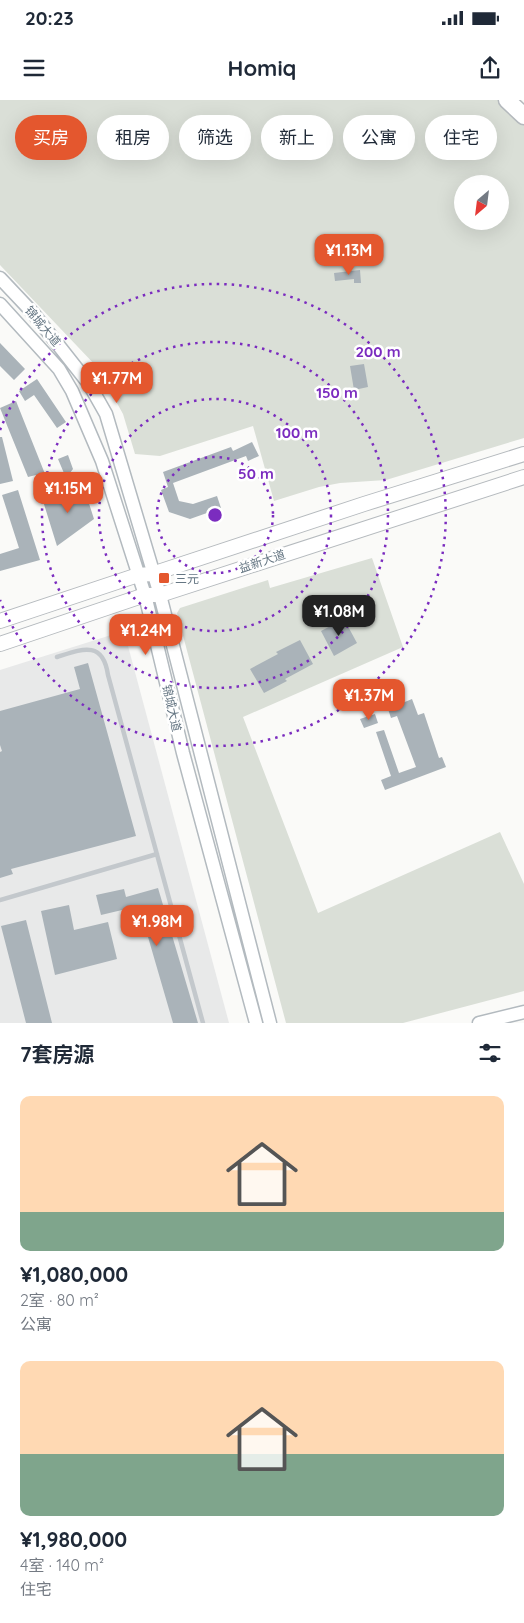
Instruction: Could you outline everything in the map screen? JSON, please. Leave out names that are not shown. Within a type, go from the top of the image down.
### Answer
[{"type":"highway","points":[[507,100],[524,116]]},
{"type":"main road","name":"锦城大道","points":[[0,278],[33,313],[89,384],[106,414],[152,574],[160,595],[270,1023]]},
{"type":"main road","name":"锦城大道","points":[[0,304],[59,369],[72,390],[102,462],[145,595],[183,753],[256,1023]]},
{"type":"main road","name":"益新大道","points":[[0,621],[138,575],[152,574],[364,504],[524,454]]},
{"type":"main road","name":"益新大道","points":[[0,644],[145,595],[160,595],[524,477]]},
{"type":"main road","points":[[479,1023],[524,1012]]},
{"type":"lane","points":[[57,657],[90,649],[101,656],[106,662],[156,854],[203,1023]]},
{"type":"lane","points":[[0,900],[156,854]]},
{"type":"shaded area","points":[[0,100],[502,100],[524,121],[524,438],[386,480],[340,483],[319,487],[274,501],[253,426],[160,456],[135,454],[123,414],[97,367],[0,265]]},
{"type":"shaded area","points":[[372,558],[403,647],[243,717],[318,913],[500,832],[524,884],[524,991],[403,1023],[286,1023],[177,613],[180,608],[268,580],[270,588]]},
{"type":"shaded area","points":[[124,631],[229,1023],[0,1023],[0,670]]},
{"type":"building","points":[[360,270],[361,283],[354,283],[354,279],[335,281],[334,273]]},
{"type":"building","points":[[0,343],[25,369],[14,380],[0,366]]},
{"type":"building","points":[[364,364],[368,387],[354,390],[350,366]]},
{"type":"building","points":[[37,379],[66,422],[57,428],[34,395],[25,401],[19,391]]},
{"type":"building","points":[[16,401],[47,479],[38,482],[36,475],[28,477],[0,408]]},
{"type":"building","points":[[0,437],[2,437],[13,481],[0,484]]},
{"type":"building","points":[[252,442],[259,456],[248,461],[246,456],[173,483],[179,501],[193,504],[217,496],[221,508],[190,519],[169,512],[161,490],[168,487],[163,472],[231,447],[233,451]]},
{"type":"building","points":[[68,455],[73,469],[66,478],[58,459]]},
{"type":"building","points":[[84,488],[94,519],[57,546],[43,501]]},
{"type":"building","points":[[18,490],[40,560],[0,571],[0,554],[19,548],[2,495]]},
{"type":"building","points":[[344,619],[357,643],[334,656],[321,631]]},
{"type":"building","points":[[300,640],[313,664],[264,693],[250,669],[278,654],[276,652]]},
{"type":"building","points":[[88,663],[136,836],[11,869],[13,874],[0,878],[0,752],[2,751],[0,745],[0,711],[80,689],[74,667]]},
{"type":"building","points":[[412,699],[418,715],[424,713],[439,758],[442,757],[446,767],[385,790],[381,780],[391,776],[376,732],[384,730],[399,773],[416,767],[397,716],[391,718],[388,709]]},
{"type":"building","points":[[375,714],[378,723],[364,728],[360,719]]},
{"type":"building","points":[[158,888],[198,1023],[173,1023],[139,906],[101,915],[96,895],[124,889],[126,897]]},
{"type":"building","points":[[69,905],[74,930],[108,922],[117,959],[55,975],[41,911]]},
{"type":"building","points":[[26,920],[52,1023],[26,1023],[1,926]]},
{"type":"place","name":"三元","points":[[164,578]]}]
